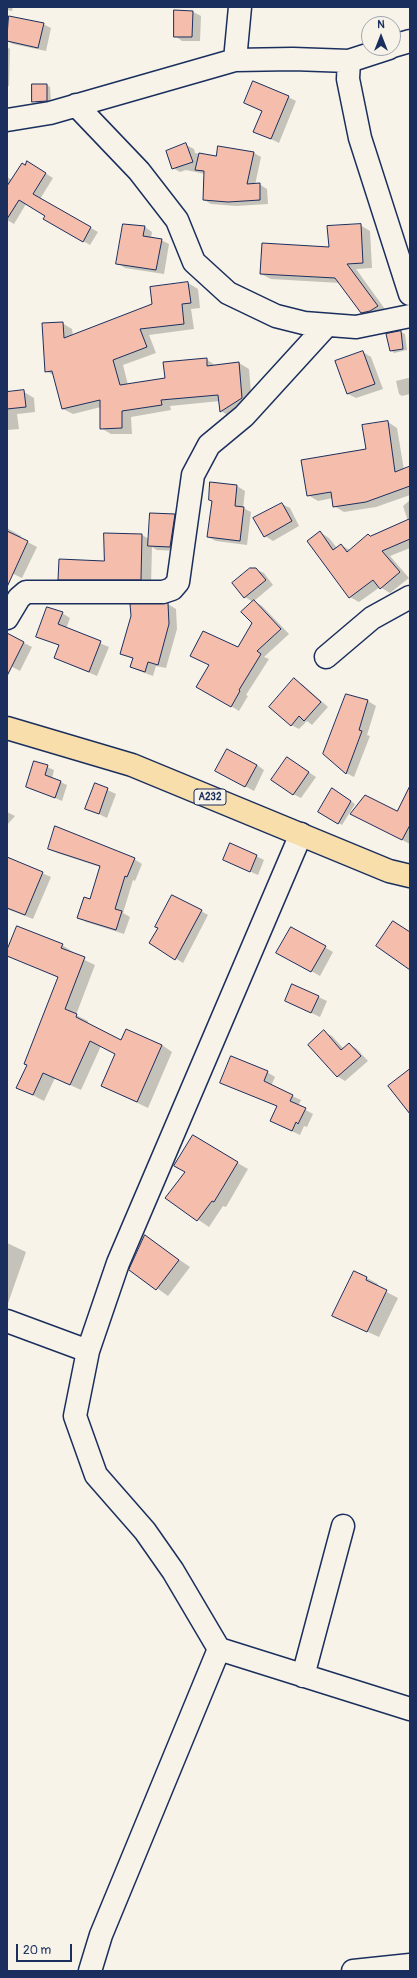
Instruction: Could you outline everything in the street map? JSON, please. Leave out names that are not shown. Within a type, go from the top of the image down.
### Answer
[{"type":"main road","name":"A232","points":[[7,728],[132,765],[389,870],[410,876]]},
{"type":"street","points":[[235,60],[240,7]]},
{"type":"street","points":[[7,120],[50,113],[235,60],[293,59],[349,62],[366,56]]},
{"type":"street","points":[[349,62],[348,79],[360,138],[410,294]]},
{"type":"street","points":[[76,105],[139,172],[177,220],[194,262],[228,293],[276,316],[304,323],[356,327],[410,316]]},
{"type":"street","points":[[7,618],[19,598],[26,592],[163,592],[172,589],[178,582],[193,475],[209,445],[244,416],[327,325]]},
{"type":"street","points":[[326,657],[372,618],[410,597]]},
{"type":"street","points":[[301,834],[118,1263],[88,1351],[75,1416],[96,1475],[146,1531],[173,1571],[219,1649],[410,1709]]},
{"type":"street","points":[[7,1321],[88,1351]]},
{"type":"street","points":[[303,1676],[343,1526]]},
{"type":"street","points":[[90,1971],[101,1935],[219,1649]]},
{"type":"street","points":[[353,1971],[410,1965]]},
{"type":"building","points":[[174,10],[193,11],[192,37],[174,37]]},
{"type":"building","points":[[9,16],[44,23],[38,48],[7,41]]},
{"type":"building","points":[[253,81],[289,96],[271,139],[253,132],[262,111],[244,103]]},
{"type":"building","points":[[32,84],[47,84],[47,101],[32,102]]},
{"type":"building","points":[[186,143],[193,162],[172,169],[166,151]]},
{"type":"building","points":[[218,146],[254,152],[247,184],[260,183],[260,200],[228,202],[203,200],[204,171],[195,170],[199,153],[216,156]]},
{"type":"building","points":[[27,161],[46,173],[33,194],[91,227],[83,242],[43,219],[45,216],[19,200],[7,219],[7,186],[22,163],[25,165]]},
{"type":"building","points":[[123,224],[145,226],[143,236],[162,239],[156,270],[116,264]]},
{"type":"building","points":[[361,224],[363,263],[347,264],[378,306],[370,311],[361,313],[335,278],[260,274],[262,243],[329,247],[327,226]]},
{"type":"building","points":[[188,282],[191,303],[182,304],[184,324],[140,329],[147,347],[113,360],[120,385],[165,378],[163,362],[207,358],[207,366],[239,362],[242,398],[220,412],[218,395],[161,400],[162,405],[122,411],[122,428],[100,429],[100,400],[62,409],[52,371],[45,372],[42,323],[63,322],[64,338],[152,304],[150,287]]},
{"type":"building","points":[[401,331],[403,349],[390,351],[386,334]]},
{"type":"building","points":[[363,351],[375,384],[347,394],[335,361]]},
{"type":"building","points":[[24,390],[26,407],[7,409],[7,392]]},
{"type":"building","points":[[388,421],[395,472],[410,466],[410,486],[366,502],[333,507],[331,492],[307,496],[301,460],[366,449],[362,425]]},
{"type":"building","points":[[210,482],[237,485],[235,506],[244,507],[240,541],[207,537],[212,501],[209,500]]},
{"type":"building","points":[[282,503],[292,521],[264,537],[253,518]]},
{"type":"building","points":[[150,513],[175,514],[170,547],[148,546]]},
{"type":"building","points":[[410,519],[410,539],[382,551],[400,572],[380,589],[373,580],[349,598],[307,541],[320,531],[333,550],[341,544],[347,552],[368,534],[370,536]]},
{"type":"building","points":[[7,531],[28,541],[7,587]]},
{"type":"building","points":[[104,533],[142,534],[141,580],[58,580],[59,559],[104,561]]},
{"type":"building","points":[[250,568],[256,568],[266,580],[244,598],[232,583]]},
{"type":"building","points":[[254,600],[281,629],[257,651],[261,654],[239,690],[240,691],[231,707],[196,687],[209,665],[190,656],[203,631],[238,647],[252,623],[241,612]]},
{"type":"building","points":[[168,603],[169,624],[158,665],[148,662],[145,672],[130,667],[133,658],[120,654],[131,616],[130,604]]},
{"type":"building","points":[[47,607],[63,612],[58,624],[101,641],[89,672],[54,658],[59,645],[36,637]]},
{"type":"building","points":[[7,633],[24,642],[7,676]]},
{"type":"building","points":[[294,678],[321,702],[304,721],[299,716],[291,726],[269,707]]},
{"type":"building","points":[[346,694],[368,700],[359,730],[362,731],[346,774],[323,754]]},
{"type":"building","points":[[227,749],[257,765],[245,787],[215,771]]},
{"type":"building","points":[[287,757],[309,772],[293,795],[271,780]]},
{"type":"building","points":[[34,761],[48,765],[45,775],[61,781],[55,798],[26,787]]},
{"type":"building","points":[[95,783],[108,788],[99,814],[85,809]]},
{"type":"building","points":[[410,786],[410,825],[402,840],[350,814],[365,795],[397,811]]},
{"type":"building","points":[[332,788],[351,801],[338,824],[318,812]]},
{"type":"building","points":[[55,826],[135,858],[127,877],[125,876],[115,909],[122,911],[116,930],[77,918],[84,897],[90,899],[100,866],[48,849]]},
{"type":"building","points":[[230,843],[257,855],[250,872],[223,860]]},
{"type":"building","points":[[7,857],[43,872],[25,915],[7,908]]},
{"type":"building","points":[[172,895],[202,910],[175,960],[149,943],[158,928],[155,927]]},
{"type":"building","points":[[393,921],[410,932],[410,970],[376,946]]},
{"type":"building","points":[[17,926],[63,944],[61,948],[85,957],[65,1009],[77,1014],[76,1017],[121,1040],[126,1029],[162,1045],[137,1102],[101,1086],[115,1054],[90,1041],[70,1085],[43,1073],[33,1095],[16,1088],[27,1065],[24,1064],[58,977],[7,956],[7,950]]},
{"type":"building","points":[[291,927],[326,946],[311,972],[276,953]]},
{"type":"building","points":[[292,984],[319,996],[311,1013],[285,1001]]},
{"type":"building","points":[[324,1030],[341,1050],[349,1043],[361,1056],[337,1077],[308,1045]]},
{"type":"building","points":[[231,1056],[268,1071],[264,1081],[293,1095],[290,1101],[306,1108],[298,1124],[296,1122],[292,1131],[270,1121],[277,1106],[220,1083]]},
{"type":"building","points":[[410,1069],[410,1114],[388,1086]]},
{"type":"building","points":[[193,1135],[238,1162],[214,1202],[212,1201],[197,1221],[165,1198],[185,1172],[174,1166]]},
{"type":"building","points":[[145,1235],[179,1260],[156,1290],[129,1270]]},
{"type":"building","points":[[354,1271],[367,1277],[366,1280],[387,1290],[367,1332],[332,1316]]}]
